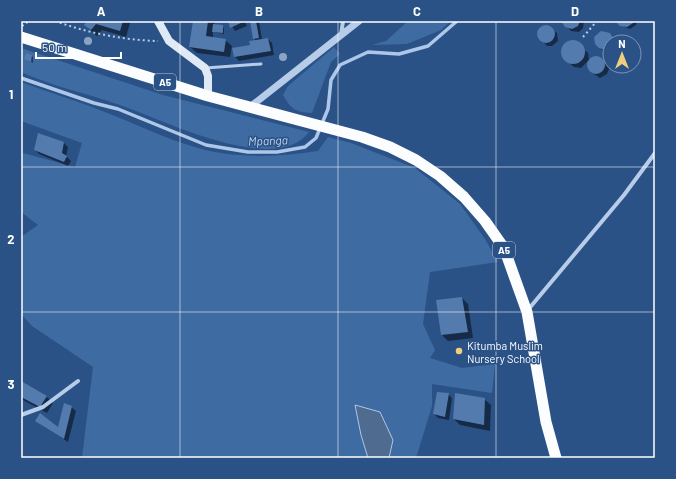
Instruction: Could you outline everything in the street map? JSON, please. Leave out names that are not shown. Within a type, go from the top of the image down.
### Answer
[{"type":"highway","name":"A5","points":[[21,37],[208,96],[335,130],[390,147],[416,160],[440,176],[464,197],[485,221],[504,248],[527,312],[546,422],[556,458]]},
{"type":"main road","points":[[158,21],[169,42],[204,68],[208,76],[208,96]]},
{"type":"street","points":[[341,35],[343,21]]},
{"type":"street","points":[[250,107],[359,21]]},
{"type":"street","points":[[527,312],[624,195],[655,153]]},
{"type":"street","points":[[21,415],[43,407],[78,381]]},
{"type":"lane","points":[[204,68],[261,64]]},
{"type":"path","points":[[21,27],[28,21]]},
{"type":"path","points":[[55,21],[75,28],[134,40],[169,42]]},
{"type":"path","points":[[583,37],[597,21]]},
{"type":"shaded area","points":[[408,21],[450,21],[441,30],[407,44],[372,45],[386,41]]},
{"type":"shaded area","points":[[334,47],[340,54],[331,62],[312,113],[297,111],[291,107],[283,95],[288,86]]},
{"type":"shaded area","points":[[21,48],[163,95],[309,132],[292,145],[270,149],[244,147],[215,140],[187,131],[117,104],[21,72]]},
{"type":"shaded area","points":[[21,82],[99,110],[178,142],[207,150],[245,156],[294,154],[318,151],[328,137],[351,143],[415,168],[460,204],[485,239],[498,262],[430,272],[423,324],[435,350],[430,358],[462,368],[495,364],[492,393],[432,384],[432,406],[416,458],[82,458],[93,367],[32,326],[21,314],[21,237],[38,225],[21,212],[21,160],[23,153],[75,167],[82,143],[21,121]]},
{"type":"shaded area","points":[[355,405],[380,412],[393,440],[389,458],[368,458],[361,435]]},
{"type":"building","points":[[87,21],[123,21],[120,31],[96,24],[91,30],[84,25]]},
{"type":"building","points":[[193,21],[208,21],[206,36],[226,39],[224,52],[189,47]]},
{"type":"building","points":[[228,21],[243,21],[243,22],[230,28]]},
{"type":"building","points":[[250,21],[256,21],[259,38],[253,39]]},
{"type":"building","points":[[561,21],[580,21],[578,26],[572,29],[565,27]]},
{"type":"building","points":[[615,21],[636,21],[627,27],[620,26]]},
{"type":"building","points":[[213,24],[223,25],[223,33],[212,32]]},
{"type":"building","points":[[546,25],[552,28],[555,34],[552,40],[546,43],[540,40],[537,34],[540,28]]},
{"type":"building","points":[[601,31],[611,34],[602,34],[602,49],[595,44],[594,37]]},
{"type":"building","points":[[268,38],[271,51],[234,57],[232,48],[250,45],[249,41]]},
{"type":"building","points":[[573,40],[578,41],[584,47],[584,57],[578,63],[573,64],[568,63],[562,57],[561,52],[562,47],[568,41]]},
{"type":"building","points":[[26,53],[32,55],[31,62],[24,59]]},
{"type":"building","points":[[593,57],[599,57],[602,59],[602,71],[596,74],[590,71],[587,65]]},
{"type":"building","points":[[38,133],[64,142],[62,153],[67,156],[64,162],[34,150]]},
{"type":"building","points":[[462,297],[468,332],[441,335],[436,300]]},
{"type":"building","points":[[21,381],[47,396],[40,407],[21,397]]},
{"type":"building","points":[[437,392],[449,393],[445,417],[433,414]]},
{"type":"building","points":[[455,393],[485,398],[484,425],[453,419]]},
{"type":"building","points":[[64,403],[72,406],[64,439],[35,421],[40,413],[58,427]]},
{"type":"waterway","name":"Mpanga","points":[[21,78],[94,103],[118,109],[206,145],[248,152],[277,152],[305,147],[316,138],[328,109],[331,80],[340,65],[368,52],[399,54],[428,46],[457,21]]},
{"type":"place","name":"Kitumba Muslim Nursery School","points":[[459,351]]}]
